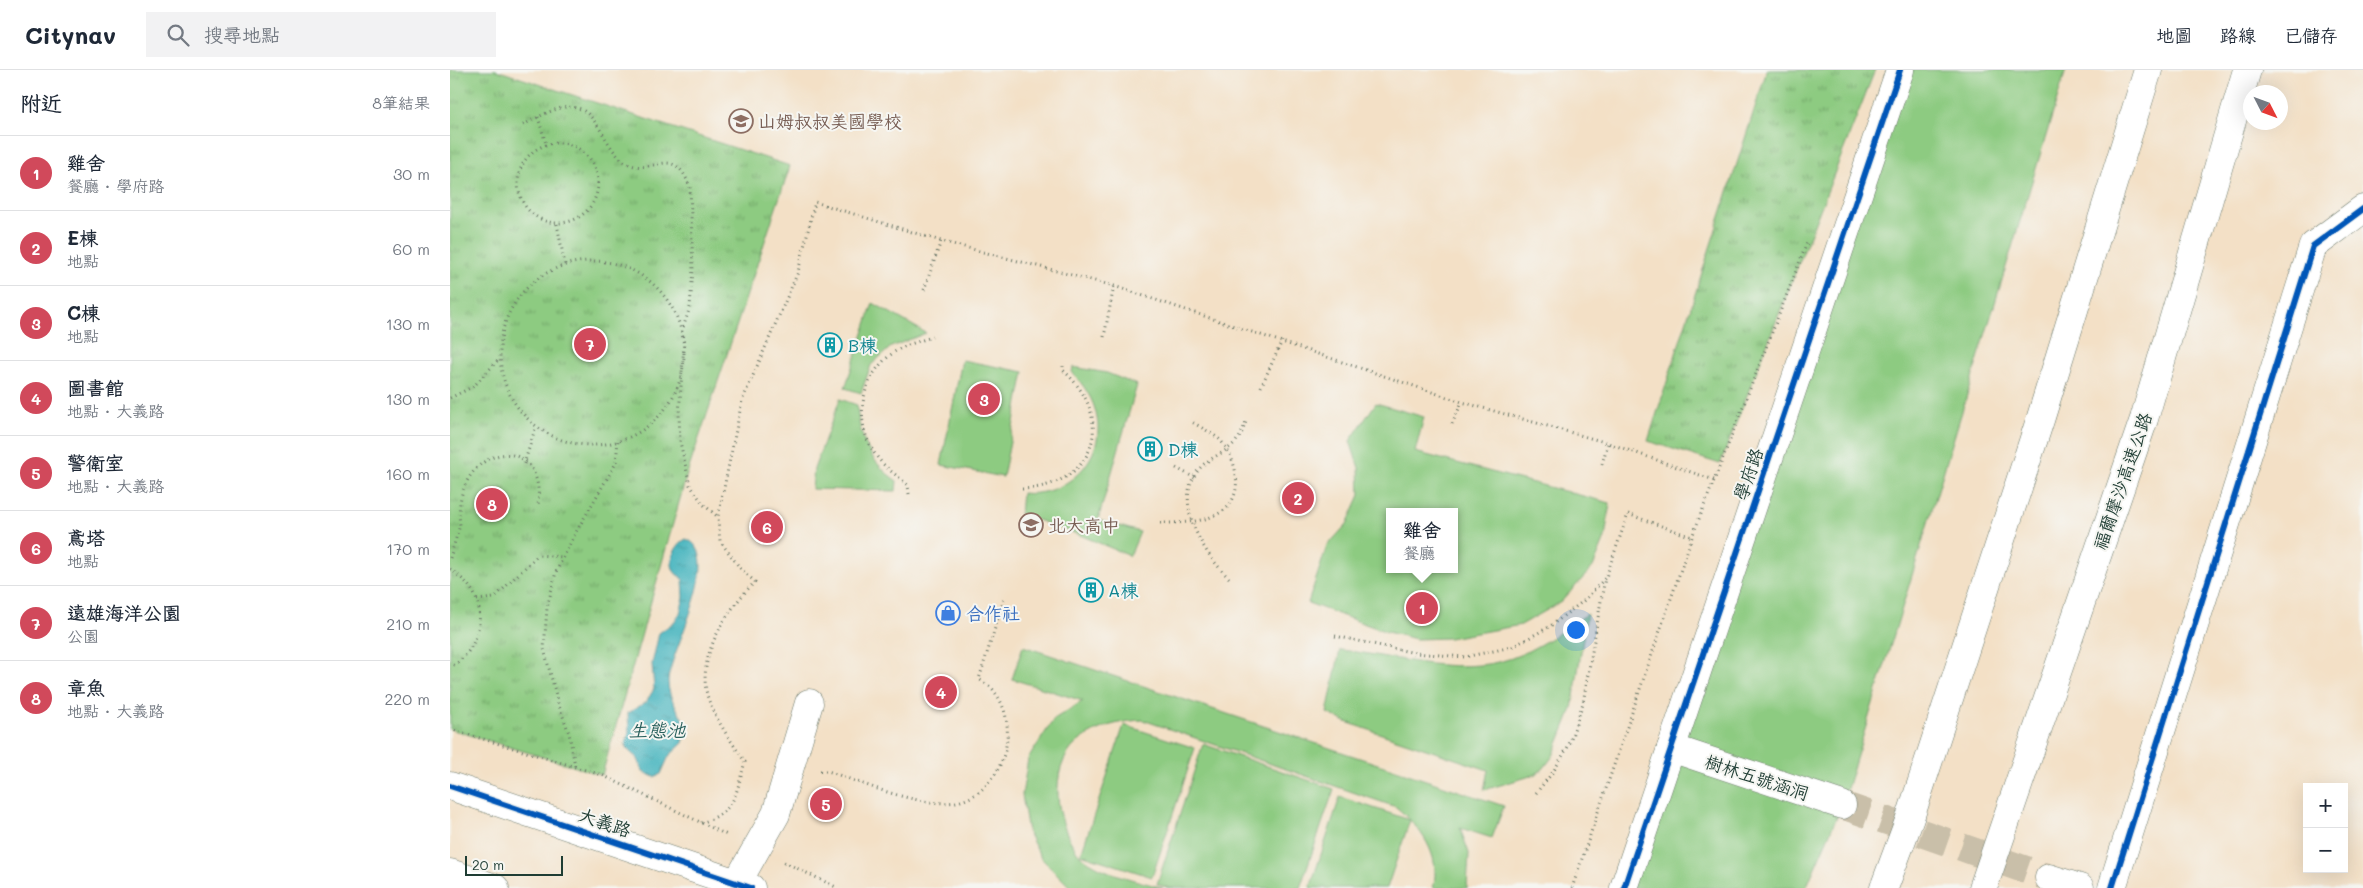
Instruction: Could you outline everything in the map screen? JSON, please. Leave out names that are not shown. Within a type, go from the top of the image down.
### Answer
[{"type":"main road","name":"學府路","points":[[1624,888],[1900,70]]},
{"type":"main road","points":[[1884,888],[1910,818],[2041,417],[2148,70]]},
{"type":"main road","name":"福爾摩沙高速公路","points":[[1983,888],[2144,419],[2247,70]]},
{"type":"main road","points":[[2112,888],[2313,246],[2363,209]]},
{"type":"main road","points":[[744,885],[756,849],[776,814],[809,703]]},
{"type":"main road","name":"樹林五號涵洞","points":[[1671,748],[1842,805]]},
{"type":"main road","name":"大義路","points":[[450,786],[744,885]]},
{"type":"main road","points":[[450,873],[495,888]]},
{"type":"main road","points":[[2049,878],[2080,888]]},
{"type":"path","points":[[523,126],[538,117],[564,107],[579,108],[590,116],[612,148],[626,163],[638,168],[663,161],[676,166],[685,175],[690,187],[693,270],[690,307],[682,331]]},
{"type":"path","points":[[538,117],[546,144]]},
{"type":"path","points":[[546,144],[574,145],[585,153],[594,164],[598,177],[597,195],[588,210],[574,220],[558,224],[542,220],[528,211],[520,197],[518,181],[522,165],[532,152],[546,144]]},
{"type":"path","points":[[701,823],[719,817],[734,802],[745,762],[725,733],[708,697],[706,670],[713,641],[726,616],[741,596],[755,582],[740,568],[720,541],[718,517],[742,401],[798,272],[815,202],[941,241],[1114,286],[1462,402],[1608,443],[1714,480]]},
{"type":"path","points":[[558,224],[565,265]]},
{"type":"path","points":[[1572,888],[1692,537],[1810,235]]},
{"type":"path","points":[[924,290],[941,241]]},
{"type":"path","points":[[684,355],[680,380],[669,403],[653,422],[632,436],[607,444],[582,444],[558,439],[536,426],[518,408],[506,386],[500,359],[501,337],[509,313],[523,292],[542,276],[565,265],[590,261],[615,263],[638,272],[658,288],[673,308],[682,331],[684,355],[679,414],[683,457],[690,485],[703,504],[718,517]]},
{"type":"path","points":[[1104,337],[1114,286]]},
{"type":"path","points":[[909,494],[908,485],[882,463],[870,446],[864,431],[861,411],[870,379],[882,364],[894,352],[932,337]]},
{"type":"path","points":[[1261,387],[1282,341]]},
{"type":"path","points":[[450,398],[474,386],[500,359]]},
{"type":"path","points":[[1022,489],[1040,488],[1055,484],[1072,474],[1087,454],[1093,436],[1094,419],[1083,391],[1063,370],[1063,366]]},
{"type":"path","points":[[1452,424],[1462,402]]},
{"type":"path","points":[[1229,578],[1210,558],[1191,522],[1189,494],[1201,466],[1237,440],[1247,419]]},
{"type":"path","points":[[1160,523],[1191,522],[1213,516],[1225,510],[1235,495],[1236,475],[1232,459],[1226,449],[1219,440],[1190,421]]},
{"type":"path","points":[[524,464],[536,426]]},
{"type":"path","points":[[575,766],[569,733],[558,704],[544,649],[547,608],[556,572],[576,532],[616,463],[618,440]]},
{"type":"path","points":[[1602,464],[1608,443]]},
{"type":"path","points":[[490,454],[511,456],[524,464],[537,483],[538,506]]},
{"type":"path","points":[[1176,468],[1195,478]]},
{"type":"path","points":[[450,558],[460,526],[453,513]]},
{"type":"path","points":[[1536,793],[1554,772],[1569,745],[1583,703],[1606,577],[1628,514],[1692,537]]},
{"type":"path","points":[[477,600],[494,598],[538,555],[564,557]]},
{"type":"path","points":[[450,569],[465,580],[477,600],[479,624],[472,646],[457,664],[450,667]]},
{"type":"path","points":[[1335,636],[1415,652],[1465,657],[1512,647],[1549,627],[1586,599],[1606,577]]},
{"type":"path","points":[[817,771],[828,771],[905,797],[934,803],[964,800],[989,784],[1004,758],[1008,735],[1002,707],[994,691],[979,679],[1005,596]]},
{"type":"path","points":[[450,729],[602,775],[838,888]]},
{"type":"green space","points":[[450,70],[496,70],[790,166],[687,474],[602,775],[450,729]]},
{"type":"green space","points":[[1767,70],[1875,70],[1720,464],[1648,441]]},
{"type":"green space","points":[[1900,70],[2066,70],[1842,805],[1806,888],[1624,888]]},
{"type":"green space","points":[[873,303],[926,333],[891,347],[871,365],[861,393],[845,388]]},
{"type":"green space","points":[[962,360],[1024,372],[1003,477],[941,465]]},
{"type":"green space","points":[[1073,367],[1107,373],[1137,385],[1098,520],[1140,532],[1130,556],[1080,535],[1020,514],[1022,493],[1052,490],[1066,483],[1078,474],[1088,462],[1094,449],[1098,434],[1096,411],[1088,393],[1072,372]]},
{"type":"green space","points":[[840,399],[857,405],[863,438],[880,466],[897,481],[896,491],[812,489],[814,469]]},
{"type":"green space","points":[[1376,403],[1424,417],[1415,452],[1610,503],[1605,538],[1593,567],[1561,602],[1521,625],[1449,638],[1416,639],[1387,632],[1308,603],[1327,546],[1347,524],[1360,495],[1359,468],[1350,441]]},
{"type":"green space","points":[[1587,614],[1572,709],[1553,756],[1543,769],[1534,775],[1484,790],[1488,770],[1346,722],[1327,713],[1340,650],[1408,661],[1455,666],[1500,662],[1539,645]]},
{"type":"green space","points":[[1023,646],[1504,806],[1492,838],[1460,828],[1469,853],[1467,888],[1433,888],[1435,876],[1432,853],[1421,833],[1396,807],[1143,720],[1119,723],[1096,731],[1082,739],[1071,749],[1059,774],[1059,804],[1062,818],[1072,844],[1080,855],[1089,862],[1120,876],[1163,888],[1071,888],[1041,858],[1028,832],[1022,795],[1028,759],[1054,719],[1083,701],[1012,679]]},
{"type":"green space","points":[[1124,725],[1195,748],[1152,877],[1081,854]]},
{"type":"green space","points":[[1203,744],[1334,789],[1300,888],[1169,888],[1157,884]]},
{"type":"green space","points":[[1340,797],[1410,820],[1387,888],[1310,888]]},
{"type":"water","name":"生態池","points":[[686,539],[697,548],[701,564],[699,583],[693,606],[670,668],[668,682],[672,700],[687,728],[683,743],[669,756],[661,774],[654,777],[643,772],[638,759],[627,749],[625,744],[629,733],[628,713],[646,702],[654,689],[652,664],[659,633],[674,622],[680,613],[684,597],[683,579],[675,572],[672,562],[676,548]]},
{"type":"tunnel","points":[[1842,805],[2049,878]]},
{"type":"cycle path","points":[[1624,888],[1900,70]]},
{"type":"cycle path","points":[[2112,888],[2313,246],[2363,209]]},
{"type":"cycle path","points":[[450,786],[751,888]]},
{"type":"place","name":"山姆叔叔美國學校","points":[[741,121]]},
{"type":"place","name":"遠雄海洋公園","points":[[590,344]]},
{"type":"place","name":"B棟","points":[[830,345]]},
{"type":"place","name":"C棟","points":[[984,399]]},
{"type":"place","name":"D棟","points":[[1150,449]]},
{"type":"place","name":"E棟","points":[[1298,498]]},
{"type":"place","name":"章魚","points":[[492,504]]},
{"type":"place","name":"北大高中","points":[[1031,525]]},
{"type":"place","name":"鳶塔","points":[[767,527]]},
{"type":"place","name":"A棟","points":[[1091,590]]},
{"type":"place","name":"雞舍","points":[[1422,608]]},
{"type":"place","name":"合作社","points":[[948,613]]},
{"type":"place","name":"圖書館","points":[[941,692]]},
{"type":"place","name":"警衛室","points":[[826,804]]}]
